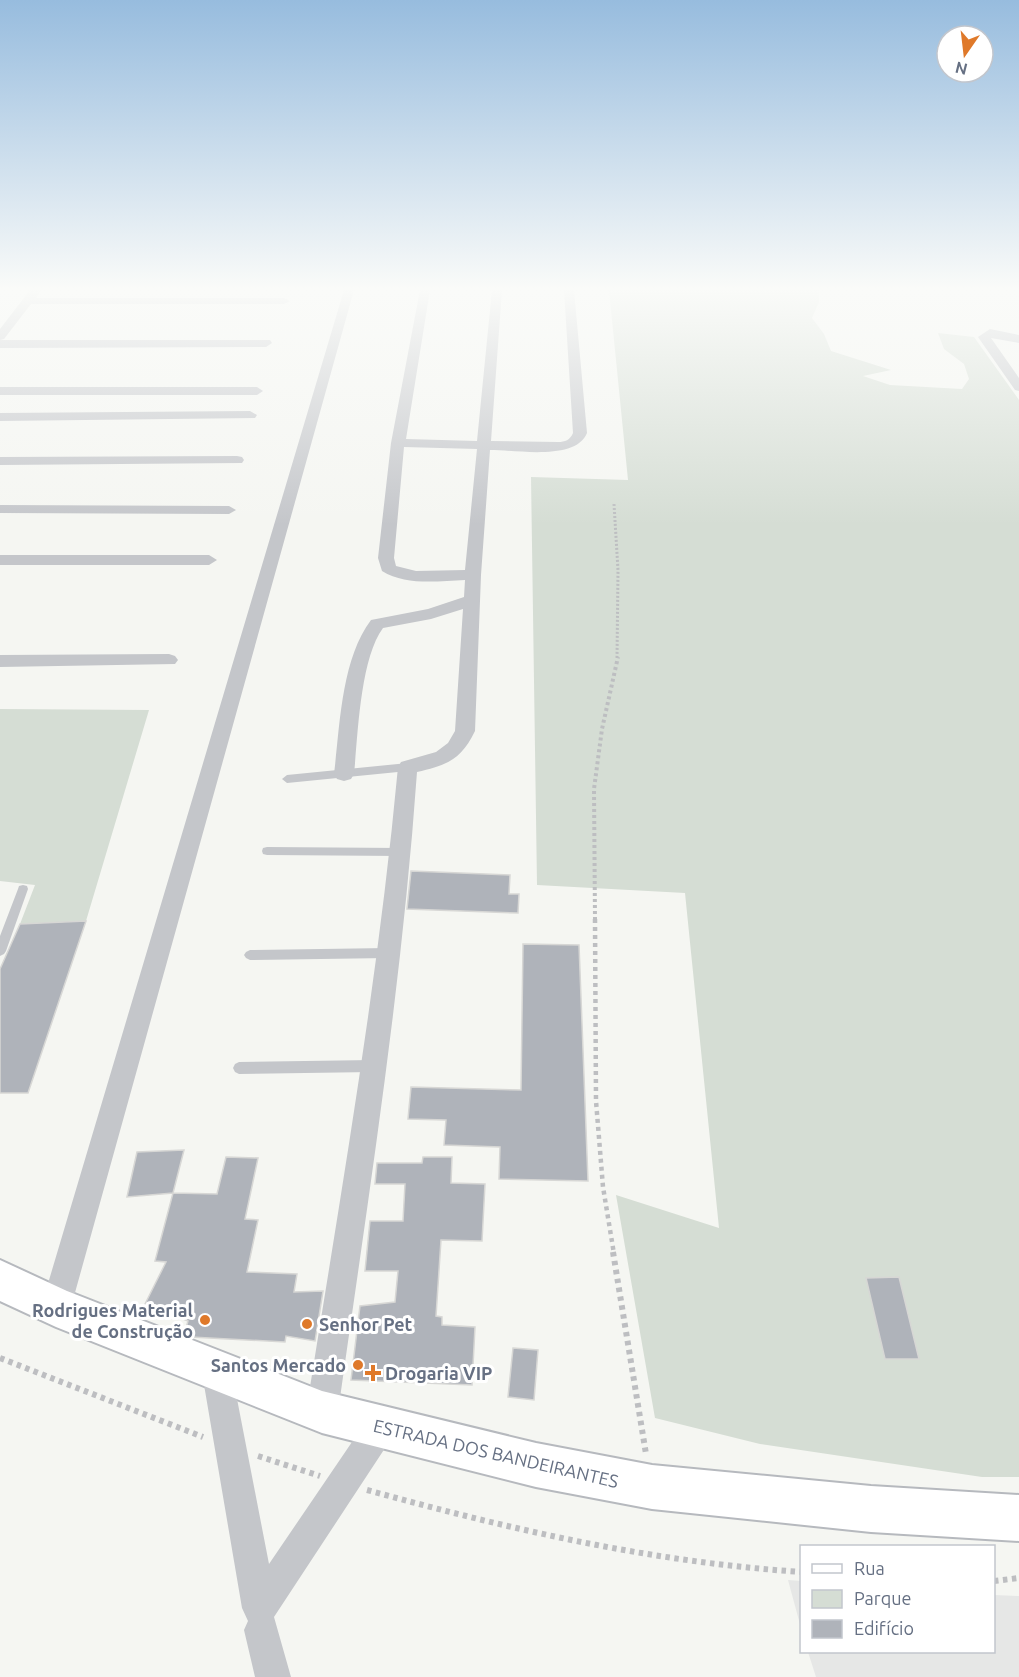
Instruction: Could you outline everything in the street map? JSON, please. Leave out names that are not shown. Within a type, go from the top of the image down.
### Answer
[{"type":"main road","name":"ESTRADA DOS BANDEIRANTES","points":[[0,1280],[56,1307],[322,1412],[536,1465],[652,1487],[871,1509],[1019,1518]]},
{"type":"street","points":[[56,1307],[326,368]]},
{"type":"street","points":[[411,368],[398,443],[386,558],[388,568],[392,572],[415,575],[472,575]]},
{"type":"street","points":[[322,1412],[374,1066],[401,852],[408,767],[452,753],[460,744],[465,731],[472,575],[490,368]]},
{"type":"street","points":[[398,443],[483,446],[570,445],[579,438],[574,368]]},
{"type":"street","points":[[1006,368],[1019,387]]},
{"type":"street","points":[[0,391],[257,391]]},
{"type":"street","points":[[0,417],[250,415]]},
{"type":"street","points":[[0,461],[237,460]]},
{"type":"street","points":[[0,509],[229,510]]},
{"type":"street","points":[[0,560],[209,560]]},
{"type":"street","points":[[344,774],[361,657],[371,630],[377,624],[431,614],[471,600]]},
{"type":"street","points":[[0,661],[169,660]]},
{"type":"street","points":[[218,1372],[273,1677]]},
{"type":"street","points":[[261,1619],[343,1483],[380,1428]]},
{"type":"lane","points":[[287,779],[408,767]]},
{"type":"lane","points":[[267,851],[401,852]]},
{"type":"lane","points":[[0,951],[23,889]]},
{"type":"lane","points":[[250,955],[388,953]]},
{"type":"lane","points":[[239,1068],[374,1066]]},
{"type":"path","points":[[614,504],[618,570],[618,656],[602,729],[594,789],[596,1101],[603,1187],[613,1260],[652,1487]]},
{"type":"path","points":[[0,1358],[27,1371],[231,1448],[343,1483],[494,1525],[613,1549],[720,1567],[800,1572]]},
{"type":"path","points":[[995,1581],[1019,1578]]},
{"type":"shaded area","points":[[788,1580],[800,1581],[800,1624]]},
{"type":"shaded area","points":[[995,1595],[1019,1596],[1019,1677],[816,1677],[808,1653],[995,1653]]},
{"type":"green space","points":[[617,368],[886,368],[891,370],[863,376],[890,385],[962,389],[969,379],[965,368],[996,368],[1019,400],[1019,1477],[982,1477],[760,1444],[655,1418],[616,1195],[719,1228],[685,893],[537,885],[531,477],[628,480]]},
{"type":"green space","points":[[0,709],[149,710],[86,921],[20,924],[35,885],[0,881]]},
{"type":"building","points":[[411,871],[510,875],[509,894],[519,894],[518,913],[407,909]]},
{"type":"building","points":[[86,921],[28,1093],[0,1093],[0,969],[20,924]]},
{"type":"building","points":[[523,944],[579,945],[588,1181],[499,1179],[500,1147],[444,1145],[446,1120],[408,1119],[411,1087],[521,1090]]},
{"type":"building","points":[[184,1150],[173,1193],[127,1197],[137,1152]]},
{"type":"building","points":[[226,1157],[258,1158],[245,1219],[258,1220],[247,1272],[297,1274],[294,1292],[323,1291],[315,1341],[286,1336],[285,1342],[191,1337],[184,1335],[188,1321],[145,1304],[166,1262],[155,1261],[173,1193],[217,1194]]},
{"type":"building","points":[[423,1157],[452,1157],[451,1183],[485,1184],[482,1241],[441,1240],[436,1316],[442,1317],[442,1325],[475,1327],[472,1385],[351,1380],[360,1306],[395,1302],[398,1271],[365,1271],[370,1221],[403,1221],[405,1184],[375,1184],[377,1163],[422,1163]]},
{"type":"building","points":[[899,1277],[919,1359],[885,1359],[866,1278]]},
{"type":"building","points":[[513,1348],[538,1350],[534,1400],[508,1397]]},
{"type":"place","name":"Rodrigues Material de Construção","points":[[205,1320]]},
{"type":"place","name":"Senhor Pet","points":[[307,1324]]},
{"type":"place","name":"Santos Mercado","points":[[358,1365]]},
{"type":"place","name":"Drogaria VIP","points":[[373,1373]]}]
